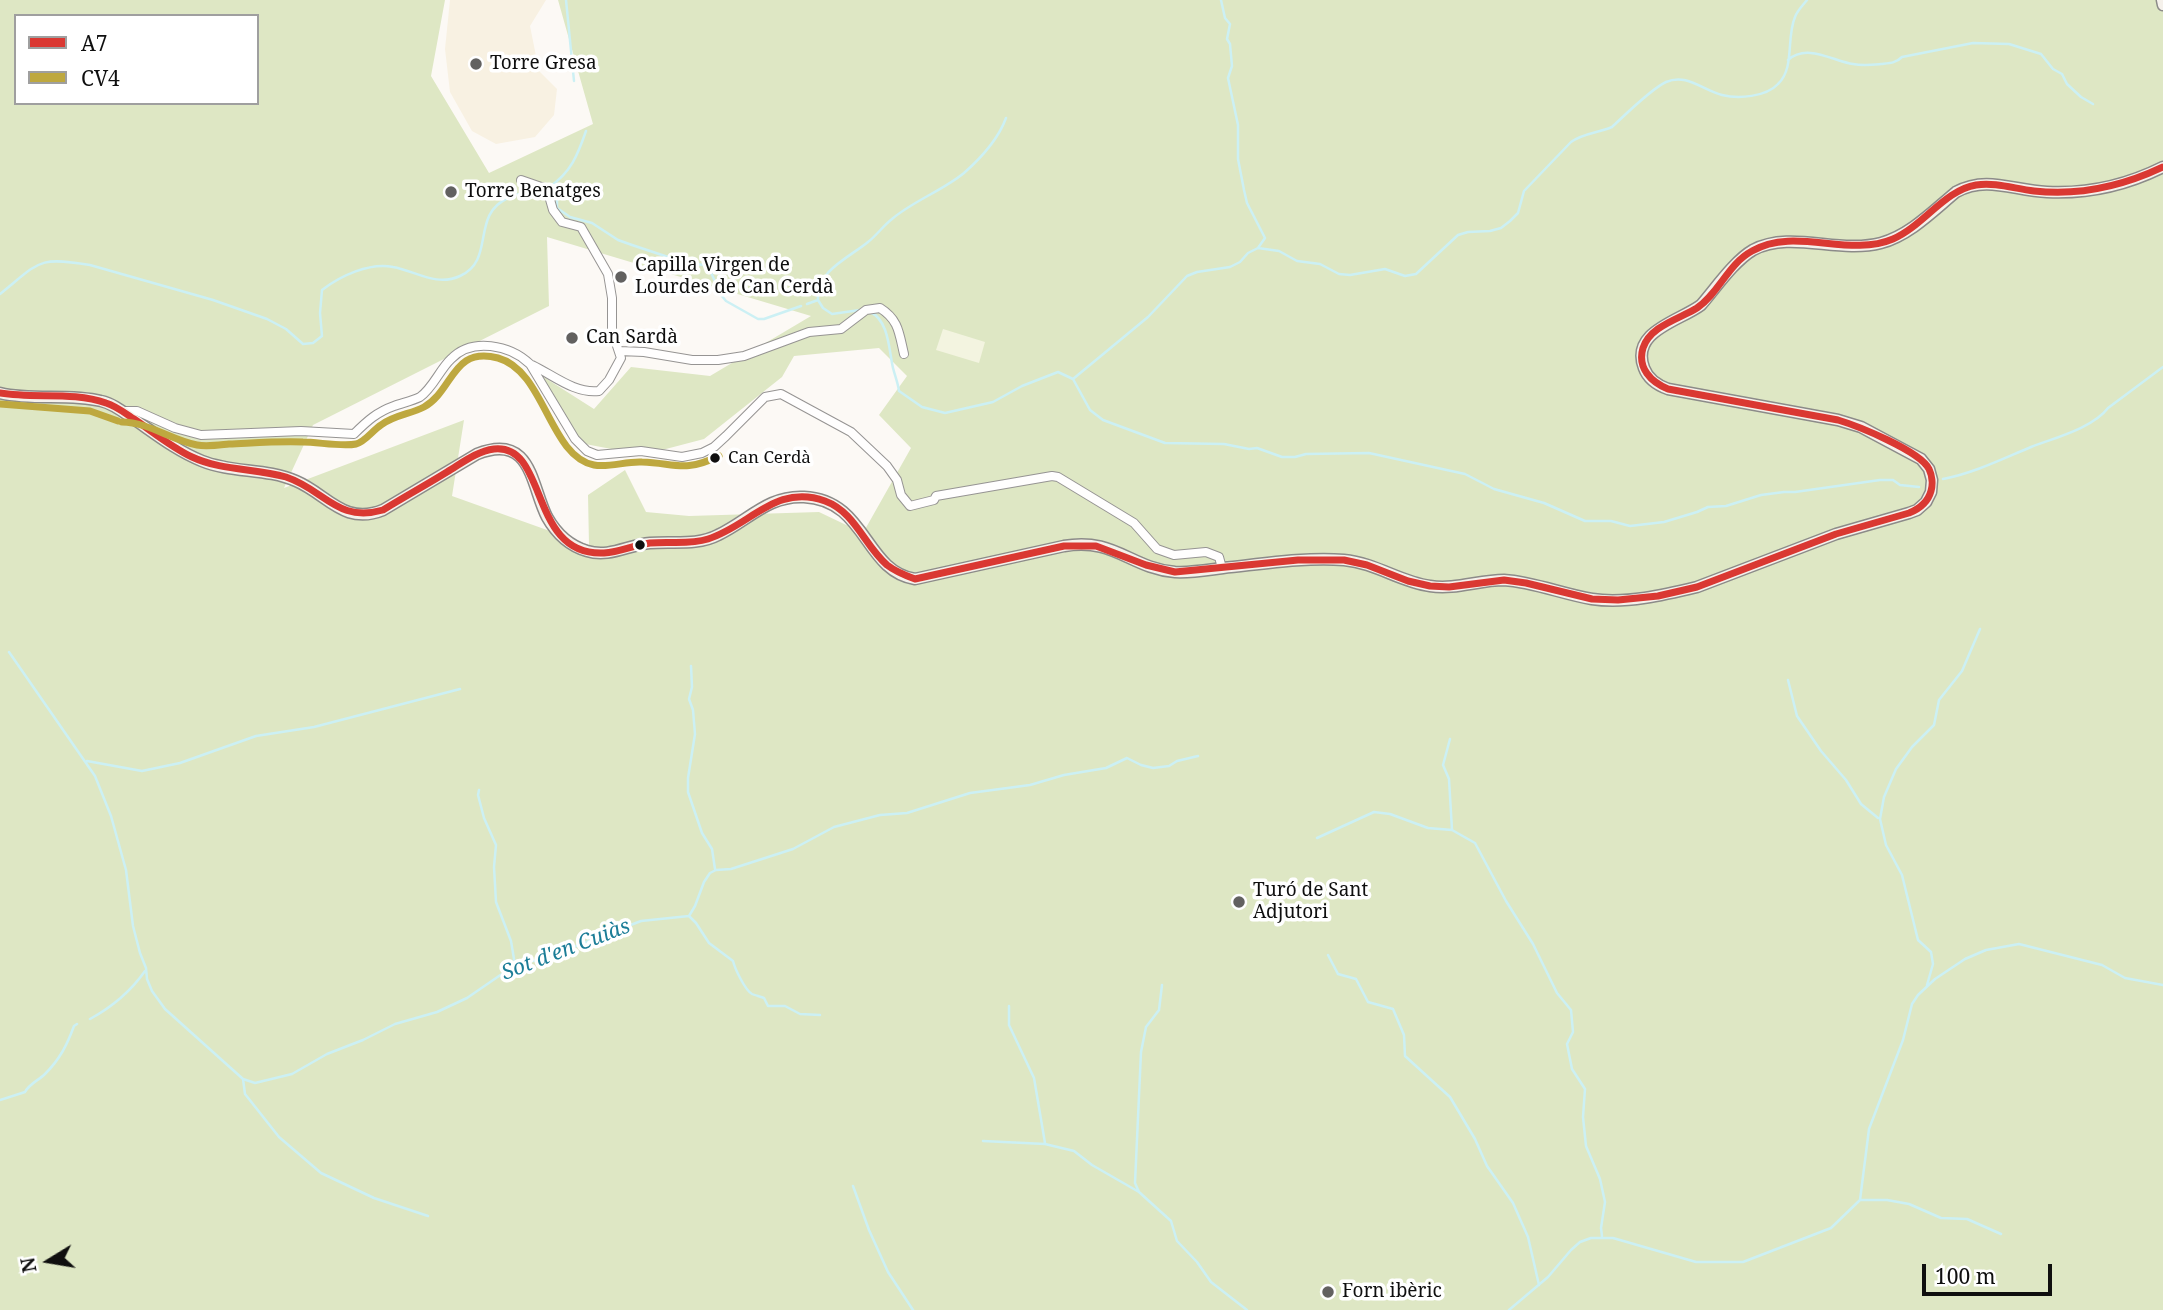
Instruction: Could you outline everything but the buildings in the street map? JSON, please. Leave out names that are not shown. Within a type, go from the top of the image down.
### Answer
[{"type":"street","points":[[0,393],[28,397],[79,397],[102,401],[200,461],[291,478],[338,508],[357,515],[383,510],[477,454],[493,450],[507,451],[528,466],[544,511],[555,530],[579,548],[595,553],[644,543],[696,542],[710,539],[770,503],[803,497],[821,499],[840,508],[886,564],[895,572],[909,578],[926,578],[1064,546],[1087,544],[1108,548],[1146,565],[1184,572],[1345,560],[1376,566],[1429,586],[1446,587],[1504,580],[1529,583],[1593,599],[1624,600],[1697,587],[1862,525],[1917,510],[1929,497],[1932,480],[1925,463],[1916,455],[1861,427],[1838,420],[1662,387],[1651,380],[1644,370],[1642,353],[1646,342],[1659,328],[1701,305],[1742,258],[1763,246],[1786,242],[1833,246],[1872,245],[1902,235],[1956,192],[1971,185],[1997,183],[2034,191],[2078,191],[2117,185],[2163,167]]},
{"type":"street","points":[[521,180],[547,189],[553,210],[562,222],[582,227],[608,274],[612,298],[612,331],[621,358],[609,380],[599,391],[580,391],[530,364]]},
{"type":"street","points":[[619,351],[692,360],[744,356],[809,332],[841,329],[866,310],[880,308],[893,316],[904,354]]},
{"type":"street","points":[[122,411],[137,411],[175,428],[201,435],[302,431],[354,434],[376,413],[420,397],[450,359],[468,348],[494,346],[522,356],[530,364],[575,439],[587,451],[597,455],[641,451],[682,457],[702,453],[714,447],[765,397],[781,394],[851,432],[887,466],[897,480],[901,495],[910,506],[934,500],[936,496],[1058,477],[1134,523],[1157,549],[1174,555],[1211,553],[1219,557],[1222,568]]},
{"type":"shaded area","points":[[450,0],[546,0],[530,26],[539,71],[557,89],[554,115],[535,137],[496,144],[472,131],[450,92],[445,49]]},
{"type":"green space","points":[[0,0],[445,0],[431,76],[489,173],[593,124],[558,0],[2163,0],[2163,1310],[0,1310]],"holes":[[[547,237],[811,316],[710,376],[631,367],[594,409],[539,374],[580,443],[643,455],[704,439],[782,377],[794,356],[879,348],[907,376],[879,415],[911,448],[863,533],[819,512],[689,516],[646,512],[625,470],[588,495],[589,545],[452,496],[464,420],[284,488],[313,425],[549,306]]]},
{"type":"green space","points":[[943,329],[985,342],[979,363],[936,350]]},
{"type":"waterway","points":[[566,0],[574,81]]},
{"type":"waterway","points":[[1221,0],[1225,18],[1230,24],[1227,39],[1232,66],[1228,78],[1238,125],[1238,159],[1247,203],[1265,238],[1258,248]]},
{"type":"waterway","points":[[1073,379],[1148,317],[1187,276],[1230,267],[1258,248],[1279,251],[1297,261],[1320,264],[1339,274],[1350,275],[1385,269],[1405,276],[1416,274],[1458,235],[1501,228],[1518,213],[1524,191],[1571,142],[1612,127],[1660,85],[1674,80],[1688,81],[1715,93],[1736,97],[1752,96],[1773,88],[1787,70],[1792,25],[1807,0]]},
{"type":"waterway","points":[[1788,60],[1795,55],[1812,53],[1853,64],[1870,65],[1973,43],[2009,44],[2041,54],[2053,69],[2062,74],[2067,84],[2093,104]]},
{"type":"waterway","points":[[818,299],[822,280],[828,273],[900,213],[964,173],[988,148],[1006,118]]},
{"type":"waterway","points":[[549,187],[568,169],[577,155],[586,131]]},
{"type":"waterway","points":[[550,188],[557,197],[557,208],[570,217],[592,223],[618,240],[709,268],[726,301],[758,319],[801,306]]},
{"type":"waterway","points":[[0,294],[40,264],[59,261],[90,265],[213,300],[267,319],[286,329],[303,344],[313,343],[322,336],[322,290],[329,285],[356,271],[384,266],[434,279],[460,276],[471,269],[477,259],[490,215],[497,206],[512,196],[539,189]]},
{"type":"waterway","points":[[818,300],[823,308],[832,314],[860,310]]},
{"type":"waterway","points":[[807,304],[818,300]]},
{"type":"waterway","points":[[870,312],[885,329],[899,391],[922,407],[945,413],[993,402],[1022,386],[1058,372],[1073,379]]},
{"type":"waterway","points":[[1943,479],[1977,469],[2083,427],[2163,367]]},
{"type":"waterway","points":[[1073,379],[1090,410],[1103,420],[1165,443],[1224,444],[1257,448],[1282,457],[1369,453],[1465,474],[1494,489],[1544,503],[1585,521],[1611,521],[1630,526],[1664,522],[1708,507],[1726,506],[1761,495],[1880,480],[1893,480],[1900,485],[1919,487]]},
{"type":"waterway","points":[[1927,985],[1933,964],[1931,952],[1918,940],[1902,875],[1886,845],[1880,819],[1884,797],[1896,769],[1912,747],[1934,725],[1939,700],[1962,671],[1980,629]]},
{"type":"waterway","name":"Sot d'en Cuiàs","points":[[9,652],[95,776],[111,816],[126,870],[133,926],[152,991],[165,1009],[243,1079],[255,1083],[292,1074],[327,1054],[395,1024],[437,1012],[467,998],[515,965],[558,955],[641,921],[689,916],[710,873],[793,849],[834,827],[880,815],[907,813],[970,793],[1030,785],[1064,775],[1106,768],[1127,758],[1153,768],[1169,766],[1177,761],[1198,756]]},
{"type":"waterway","points":[[691,666],[692,687],[689,699],[695,734],[688,792],[702,833],[712,849],[715,869]]},
{"type":"waterway","points":[[1788,680],[1797,716],[1861,804],[1878,818]]},
{"type":"waterway","points":[[87,761],[142,771],[180,763],[256,736],[314,727],[460,689]]},
{"type":"waterway","points":[[1450,739],[1443,765],[1449,779],[1452,830]]},
{"type":"waterway","points":[[479,790],[484,818],[496,845],[496,902],[511,941],[515,965]]},
{"type":"waterway","points":[[1317,838],[1374,812],[1390,814],[1428,828],[1452,830],[1475,843],[1533,944],[1557,993],[1571,1010],[1573,1032],[1567,1044],[1572,1069],[1585,1089],[1583,1117],[1586,1146],[1600,1179],[1605,1202],[1602,1236]]},
{"type":"waterway","points":[[689,916],[709,943],[733,961],[749,992],[764,998],[768,1006],[785,1006],[800,1014],[820,1015]]},
{"type":"waterway","points":[[1509,1310],[1548,1277],[1580,1242],[1591,1238],[1613,1238],[1696,1262],[1743,1262],[1831,1228],[1860,1200],[1869,1129],[1903,1040],[1912,1004],[1935,979],[1965,959],[1986,950],[2019,944],[2102,965],[2125,978],[2163,985]]},
{"type":"waterway","points":[[1328,955],[1338,974],[1356,979],[1368,1002],[1393,1009],[1404,1035],[1405,1056],[1450,1097],[1475,1139],[1487,1166],[1513,1203],[1528,1237],[1539,1285]]},
{"type":"waterway","points":[[90,1019],[120,998],[145,971]]},
{"type":"waterway","points":[[1139,1192],[1135,1183],[1141,1052],[1146,1027],[1159,1010],[1162,985]]},
{"type":"waterway","points":[[1009,1006],[1009,1025],[1034,1078],[1045,1143]]},
{"type":"waterway","points":[[0,1100],[25,1092],[45,1074],[59,1057],[77,1024]]},
{"type":"waterway","points":[[243,1079],[245,1094],[279,1137],[321,1173],[374,1198],[428,1216]]},
{"type":"waterway","points":[[983,1141],[1045,1144],[1074,1151],[1092,1165],[1139,1192],[1171,1221],[1177,1241],[1211,1282],[1247,1310]]},
{"type":"waterway","points":[[853,1186],[888,1272],[913,1310]]},
{"type":"waterway","points":[[1860,1200],[1887,1200],[1909,1204],[1941,1218],[1967,1219],[2001,1234]]},
{"type":"transit line","name":"A7","points":[[0,393],[80,397],[106,403],[169,444],[203,462],[286,477],[342,509],[354,512],[383,510],[482,452],[494,449],[511,452],[524,463],[550,520],[562,538],[580,549],[604,553],[650,543],[701,541],[723,533],[778,502],[808,497],[835,506],[852,521],[887,565],[915,579],[1064,546],[1096,546],[1146,565],[1175,572],[1298,560],[1344,560],[1430,586],[1449,587],[1504,580],[1592,599],[1618,600],[1658,596],[1697,587],[1836,534],[1909,513],[1925,502],[1930,495],[1932,483],[1929,469],[1914,455],[1888,440],[1847,423],[1662,386],[1651,378],[1642,362],[1643,348],[1652,334],[1705,302],[1736,263],[1752,251],[1769,244],[1786,241],[1840,245],[1876,244],[1904,233],[1954,194],[1976,185],[2051,192],[2084,191],[2116,184],[2163,167]]},
{"type":"transit line","name":"CV4","points":[[122,422],[141,425],[201,446],[284,442],[356,444],[386,422],[424,407],[434,400],[462,364],[471,358],[483,356],[498,358],[514,366],[537,395],[567,446],[579,458],[594,465],[642,462],[688,466],[719,456]]},
{"type":"transit line","name":"CV4","points":[[0,404],[90,411],[118,421]]},
{"type":"place","name":"Torre Gresa","points":[[476,64]]},
{"type":"place","name":"Torre Benatges","points":[[451,192]]},
{"type":"place","name":"Capilla Virgen de Lourdes de Can Cerdà","points":[[621,277]]},
{"type":"place","name":"Can Sardà","points":[[572,338]]},
{"type":"place","name":"Can Cerdà","points":[[715,458]]},
{"type":"place","name":"Turó de Sant Adjutori","points":[[1239,902]]},
{"type":"place","name":"Forn ibèric","points":[[1328,1292]]}]
